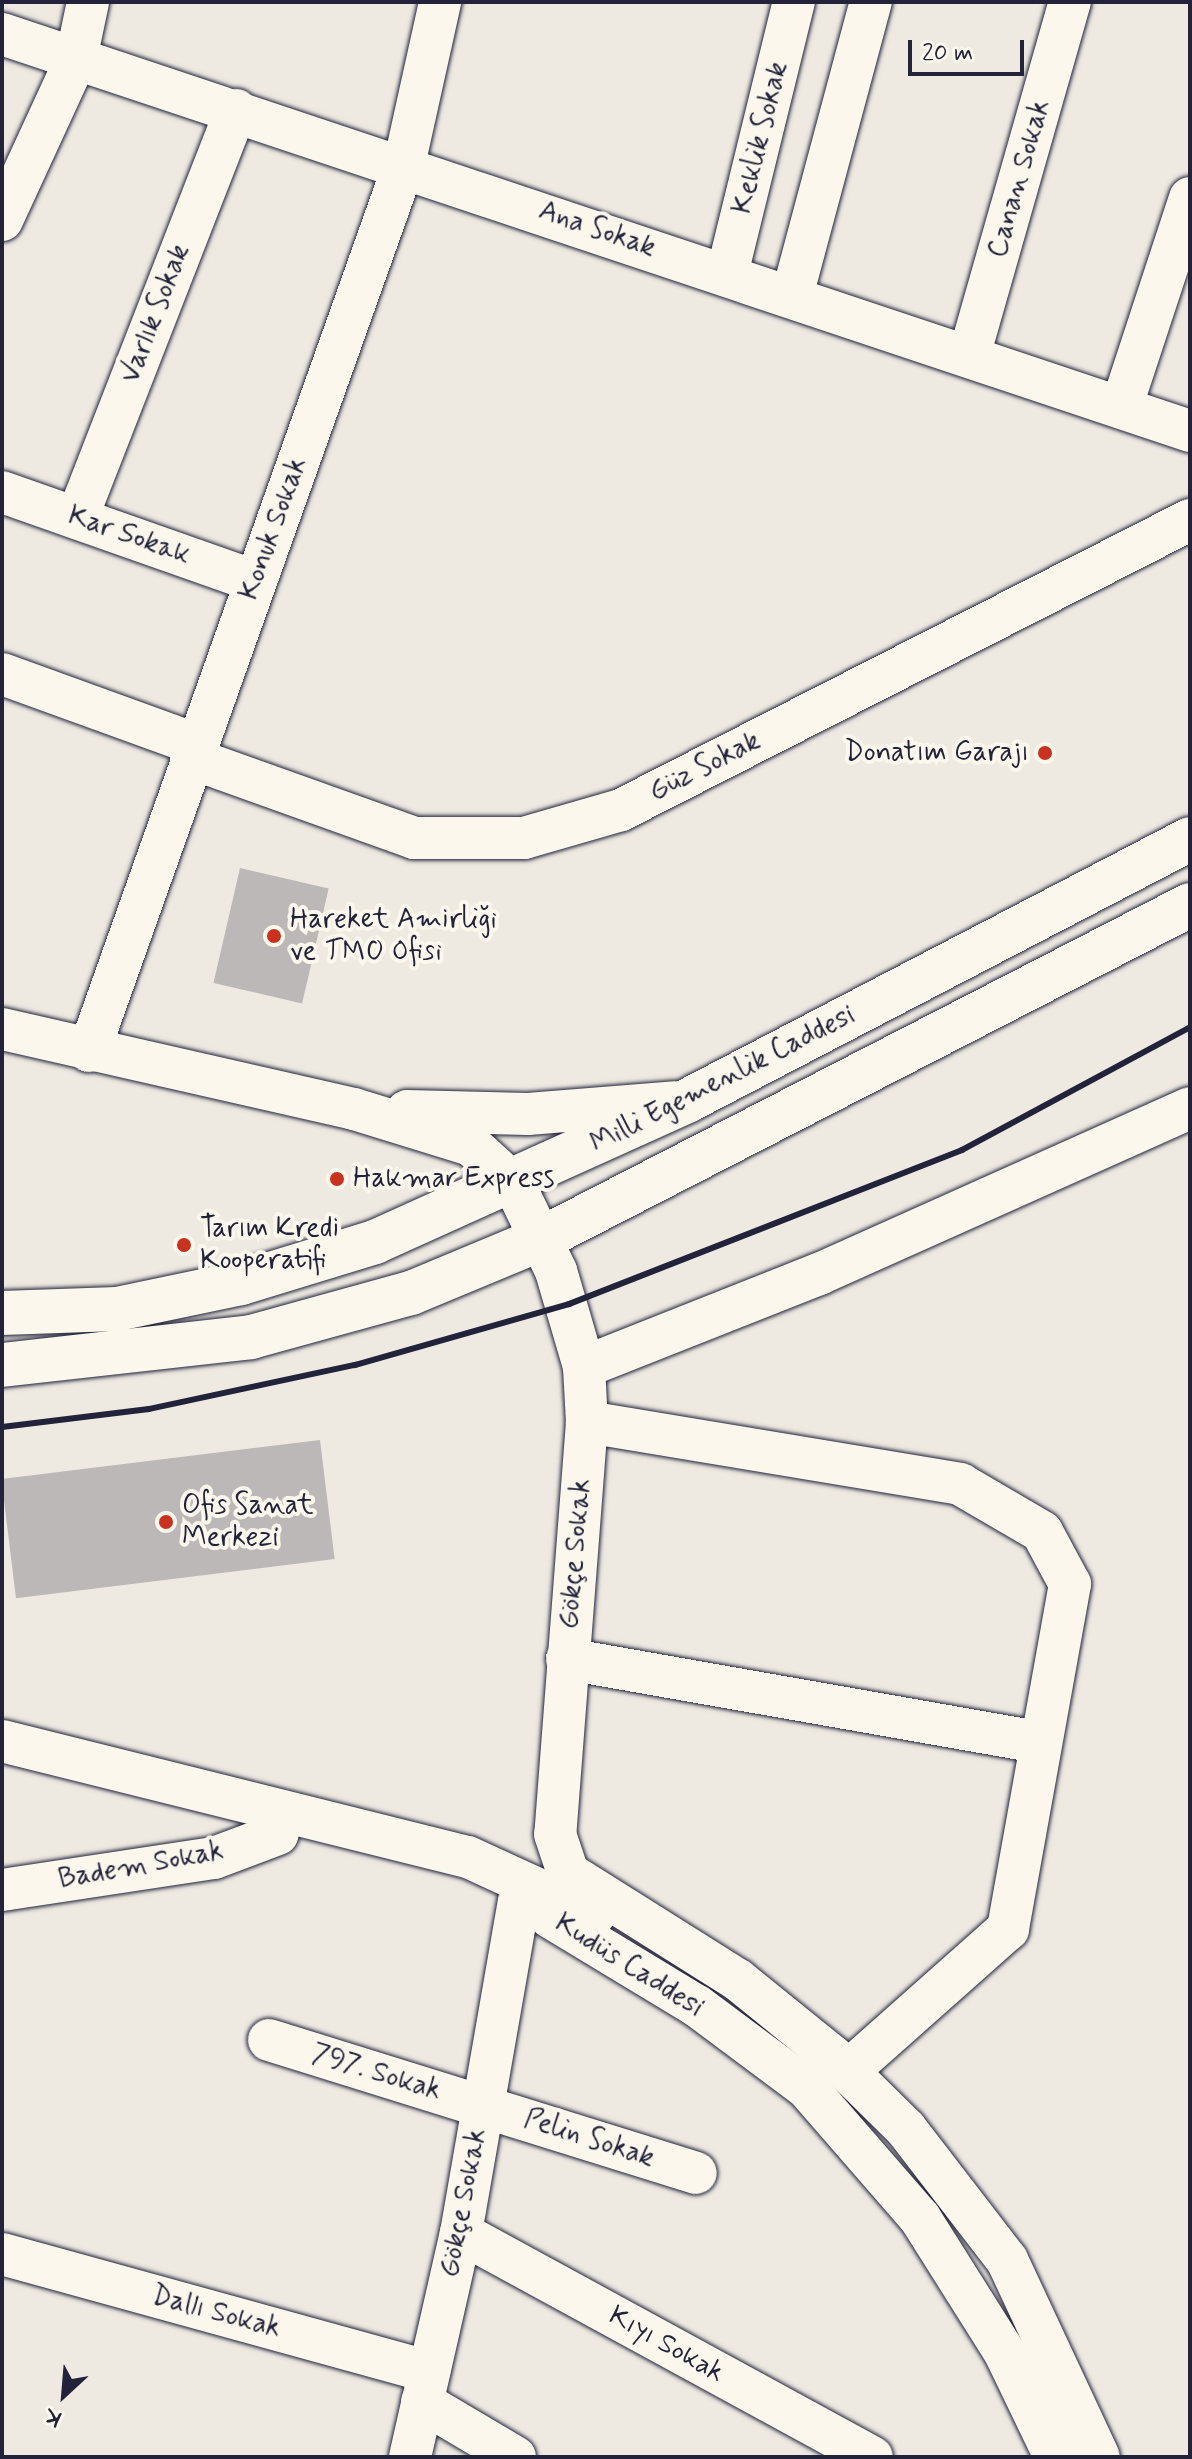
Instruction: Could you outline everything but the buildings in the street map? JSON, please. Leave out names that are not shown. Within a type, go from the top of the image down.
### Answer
[{"type":"main road","name":"Milli Egemenlik Caddesi","points":[[2,1313],[117,1309],[241,1283],[375,1242],[514,1184],[687,1101],[1190,839]]},
{"type":"main road","name":"Milli Egemenlik Caddesi","points":[[2,1365],[251,1337],[411,1293],[541,1239],[1190,905]]},
{"type":"street","points":[[2,220],[76,59],[88,2]]},
{"type":"street","name":"Konuk Sokak","points":[[89,1051],[193,751],[404,165],[440,2]]},
{"type":"street","name":"Keklik Sokak","points":[[727,274],[794,2]]},
{"type":"street","points":[[792,296],[871,2]]},
{"type":"street","name":"Canan Sokak","points":[[969,356],[1070,2]]},
{"type":"street","name":"Ana Sokak","points":[[2,34],[404,165],[1122,405],[1190,431]]},
{"type":"street","name":"Varlık Sokak","points":[[77,518],[236,110]]},
{"type":"street","points":[[1122,405],[1190,198]]},
{"type":"street","name":"Kar Sokak","points":[[2,492],[255,581]]},
{"type":"street","name":"Güz Sokak","points":[[2,674],[414,838],[524,838],[621,810],[1190,520]]},
{"type":"street","points":[[2,1029],[354,1109],[471,1145],[514,1184]]},
{"type":"street","points":[[354,1109],[528,1114],[687,1101]]},
{"type":"street","points":[[584,1367],[819,1274],[1190,1108]]},
{"type":"street","name":"Gökçe Sokak","points":[[514,1184],[569,1304],[584,1367],[587,1422],[555,1834],[568,1873]]},
{"type":"street","points":[[587,1422],[960,1484],[1042,1532],[1070,1584],[1008,1929],[848,2071]]},
{"type":"street","points":[[567,1659],[1041,1743]]},
{"type":"street","points":[[2,1741],[468,1857],[572,1900],[776,2036],[905,2160],[1008,2309],[1084,2457]]},
{"type":"street","name":"Kudüs Caddesi","points":[[2,1768],[278,1834],[378,1854],[519,1901],[605,1945],[807,2088],[920,2218],[1005,2353],[1055,2457]]},
{"type":"street","name":"Badem Sokak","points":[[2,1890],[214,1858],[278,1834]]},
{"type":"street","name":"Kudüs Caddesi","points":[[568,1873],[738,1980],[848,2071],[906,2129],[1007,2260],[1099,2457]]},
{"type":"street","name":"Gökçe Sokak","points":[[410,2457],[461,2233],[519,1901]]},
{"type":"street","name":"797. Sokak","points":[[269,2040],[483,2105]]},
{"type":"street","name":"Pelin Sokak","points":[[483,2105],[696,2173]]},
{"type":"street","name":"Kıyı Sokak","points":[[461,2233],[872,2457]]},
{"type":"street","name":"Dallı Sokak","points":[[2,2254],[426,2387],[515,2457]]},
{"type":"railway","points":[[2,1427],[149,1409],[355,1365],[569,1304],[962,1150],[1190,1027]]},
{"type":"place","name":"Donatım Garajı","points":[[1045,753]]},
{"type":"place","name":"Hareket Amirliği ve TMO Ofisi","points":[[274,936]]},
{"type":"place","name":"Hakmar Express","points":[[337,1179]]},
{"type":"place","name":"Tarım Kredi Kooperatifi","points":[[184,1245]]},
{"type":"place","name":"Ofis Sanat Merkezi","points":[[166,1522]]}]
